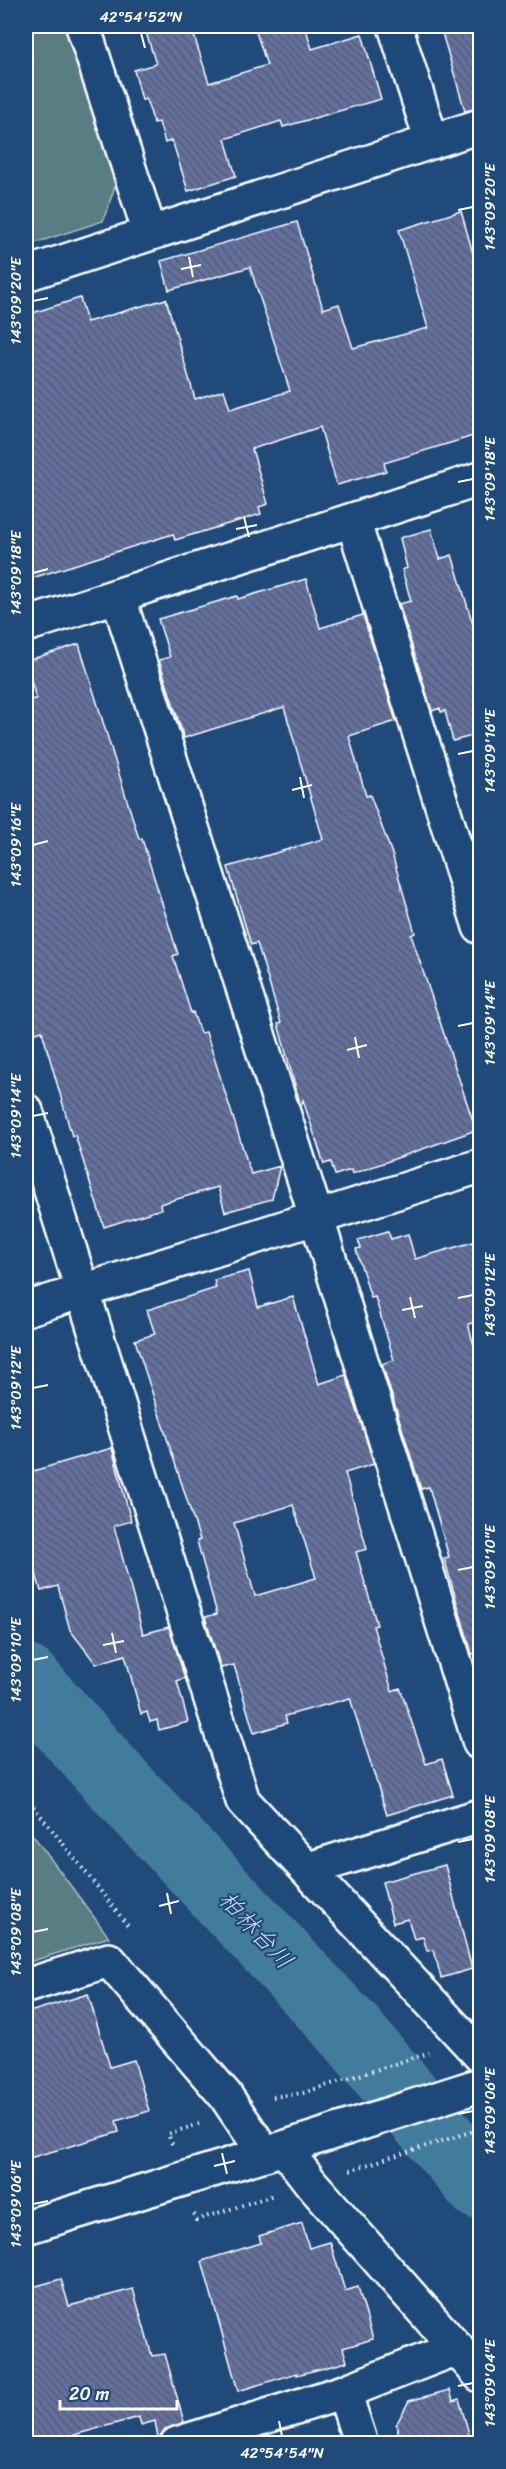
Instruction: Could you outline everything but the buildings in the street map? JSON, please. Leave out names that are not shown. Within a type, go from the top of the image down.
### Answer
[{"type":"street","points":[[83,26],[150,233]]},
{"type":"street","points":[[395,26],[432,142]]},
{"type":"street","points":[[26,274],[480,126]]},
{"type":"street","points":[[26,625],[480,479]]},
{"type":"street","points":[[352,520],[480,927]]},
{"type":"street","points":[[118,596],[316,1216],[480,1743]]},
{"type":"street","points":[[26,1111],[243,1801],[309,1869],[480,2055]]},
{"type":"street","points":[[26,1309],[480,1166]]},
{"type":"street","points":[[309,1869],[480,1816]]},
{"type":"street","points":[[26,1986],[109,1960],[274,2151],[311,2183],[480,2375]]},
{"type":"street","points":[[26,2227],[480,2085]]},
{"type":"street","points":[[177,2444],[344,2392],[457,2348]]},
{"type":"street","points":[[344,2392],[361,2444]]},
{"type":"path","points":[[303,2093],[416,2057]]},
{"type":"path","points":[[362,2166],[479,2130]]},
{"type":"green space","points":[[26,26],[65,26],[117,181],[103,221],[26,246]]},
{"type":"green space","points":[[26,1826],[109,1937],[26,1963]]},
{"type":"waterway","name":"柏林台川","points":[[26,1680],[113,1778],[351,2032],[480,2185]]}]
